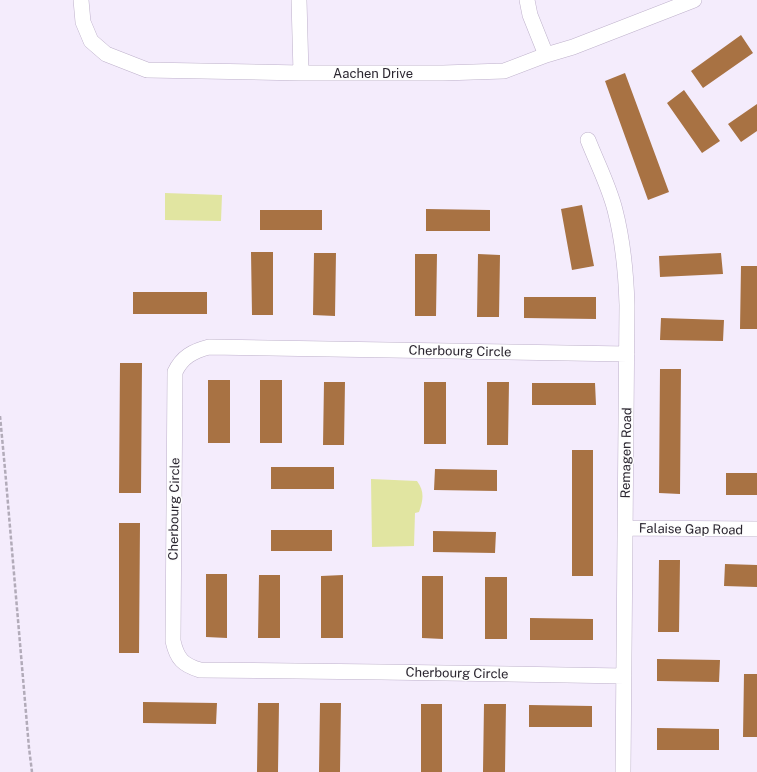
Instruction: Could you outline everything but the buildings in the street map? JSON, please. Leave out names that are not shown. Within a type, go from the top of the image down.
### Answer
[{"type":"street","name":"Aachen Drive","points":[[81,0],[83,22],[91,41],[106,54],[147,70],[301,73],[443,73],[504,71],[546,55],[573,47],[694,0]]},
{"type":"street","points":[[299,0],[301,73]]},
{"type":"street","points":[[527,0],[530,15],[546,55]]},
{"type":"street","name":"Remagen Road","points":[[588,140],[614,208],[626,277],[627,354],[624,772]]},
{"type":"street","name":"Cherbourg Circle","points":[[624,676],[200,670],[183,662],[178,656],[173,642],[175,372],[178,365],[191,353],[209,347],[627,354]]},
{"type":"street","name":"Falaise Gap Road","points":[[625,528],[757,529]]},
{"type":"path","points":[[0,416],[32,772]]},
{"type":"green space","points":[[165,193],[222,195],[221,221],[165,220]]},
{"type":"green space","points":[[371,479],[417,481],[420,485],[422,492],[422,504],[419,512],[415,513],[414,546],[372,547]]}]
